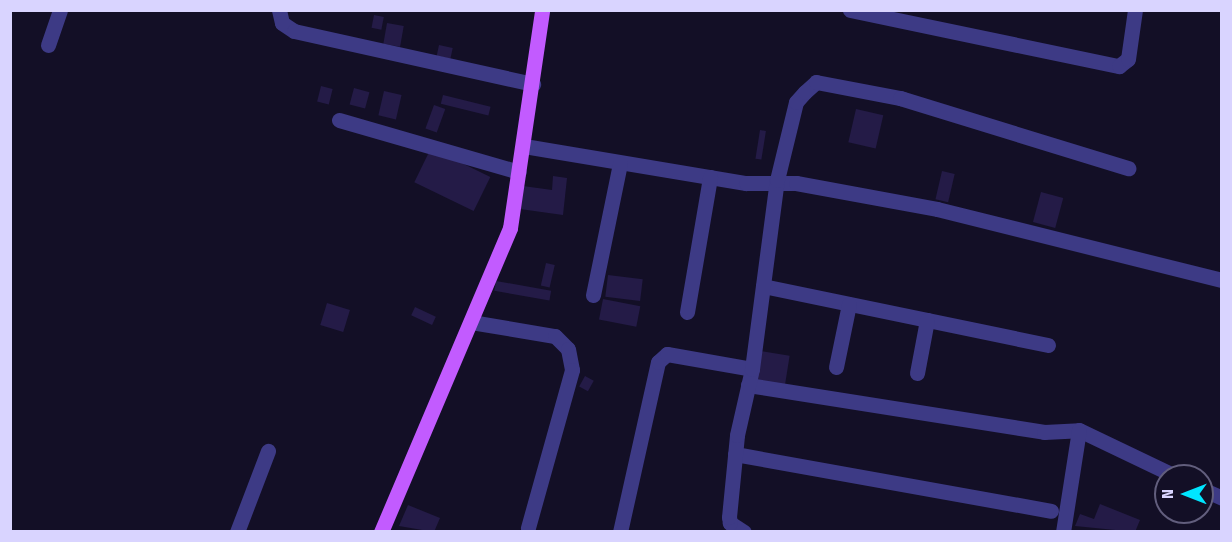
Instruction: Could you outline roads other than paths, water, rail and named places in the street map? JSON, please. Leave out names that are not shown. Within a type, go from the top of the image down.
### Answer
[{"type":"main road","points":[[381,531],[510,228],[524,146],[542,10]]},
{"type":"street","points":[[48,45],[60,10]]},
{"type":"street","points":[[279,10],[282,23],[294,31],[533,84]]},
{"type":"street","points":[[850,10],[1119,66],[1128,59],[1135,10]]},
{"type":"street","points":[[744,531],[730,524],[735,454],[752,369],[777,180],[796,102],[816,82],[900,98],[1128,168]]},
{"type":"street","points":[[339,120],[519,172]]},
{"type":"street","points":[[524,146],[620,164],[710,177],[777,180],[937,209],[1221,280]]},
{"type":"street","points":[[593,295],[620,164]]},
{"type":"street","points":[[687,312],[710,177]]},
{"type":"street","points":[[763,286],[1048,345]]},
{"type":"street","points":[[836,367],[849,304]]},
{"type":"street","points":[[916,373],[927,320]]},
{"type":"street","points":[[471,322],[555,336],[568,349],[572,370],[528,528]]},
{"type":"street","points":[[620,531],[658,362],[667,354],[752,369]]},
{"type":"street","points":[[748,385],[1044,432],[1079,430],[1154,466]]},
{"type":"street","points":[[1063,531],[1079,430]]},
{"type":"street","points":[[237,531],[268,451]]},
{"type":"street","points":[[735,454],[1051,511]]}]
